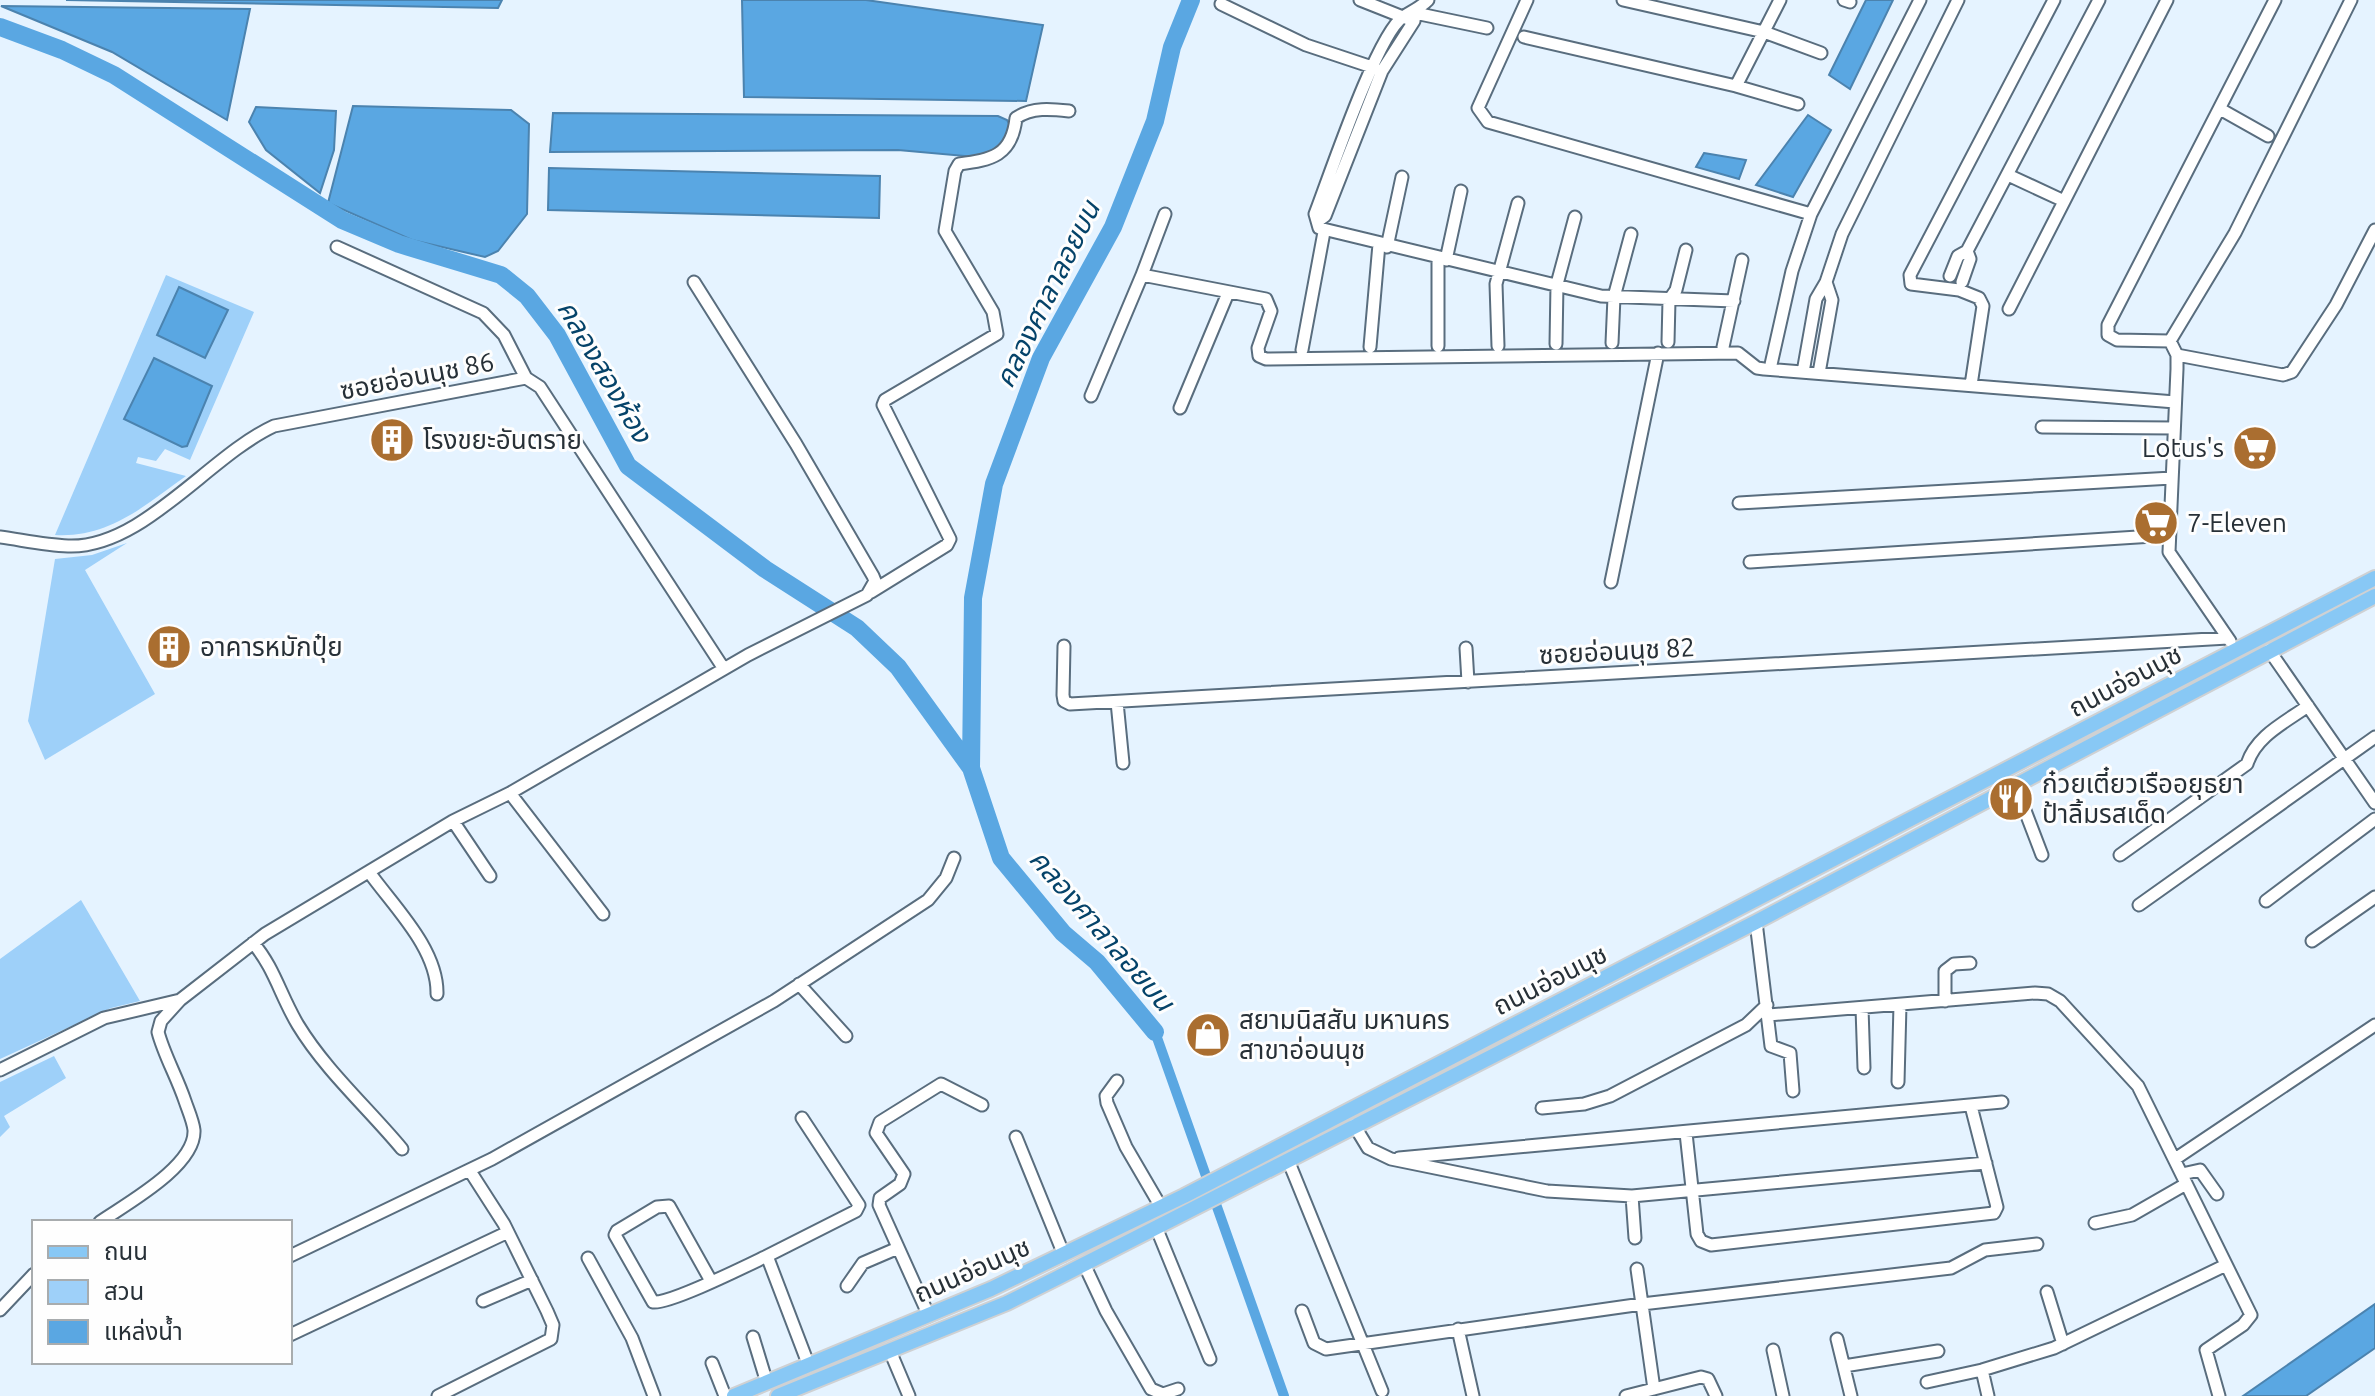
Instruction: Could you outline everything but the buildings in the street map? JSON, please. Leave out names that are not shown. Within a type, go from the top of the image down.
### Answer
[{"type":"main road","name":"ถนนอ่อนนุช","points":[[734,1396],[929,1316],[1184,1196],[1802,877],[2232,643],[2375,578]]},
{"type":"main road","name":"ถนนอ่อนนุช","points":[[778,1396],[1007,1303],[1237,1188],[1354,1125],[2016,787],[2375,596]]},
{"type":"main road","points":[[1802,877],[1810,894]]},
{"type":"street","points":[[1360,0],[1410,17],[1487,28]]},
{"type":"street","points":[[1302,350],[1321,226],[1315,214],[1377,69],[1410,17],[1428,0]]},
{"type":"street","points":[[1527,0],[1478,108],[1488,122],[1811,214]]},
{"type":"street","points":[[1623,0],[1764,32],[1821,53]]},
{"type":"street","points":[[1736,86],[1780,0]]},
{"type":"street","points":[[1770,369],[1792,271],[1811,214],[1920,0]]},
{"type":"street","points":[[1803,372],[1816,299],[1826,282],[1842,234],[1958,0]]},
{"type":"street","points":[[1971,385],[1983,306],[1979,298],[1961,286],[1948,282],[1911,284],[1910,275],[2054,0]]},
{"type":"street","points":[[1948,282],[1958,256],[1967,251],[2099,0]]},
{"type":"street","points":[[2009,309],[2167,0]]},
{"type":"street","points":[[2170,341],[2117,340],[2108,335],[2108,325],[2275,0]]},
{"type":"street","points":[[2170,341],[2235,233],[2351,0]]},
{"type":"street","points":[[1221,4],[1306,45],[1377,69]]},
{"type":"street","points":[[1524,37],[1736,86],[1798,104]]},
{"type":"street","points":[[158,1032],[161,1021],[180,1000],[253,943],[453,821],[510,793],[724,669],[867,595],[947,545],[950,539],[883,405],[885,400],[997,334],[993,312],[945,231],[959,164],[990,161],[1001,152],[1015,129],[1016,118],[1024,112],[1050,109],[1069,111]]},
{"type":"street","points":[[2220,109],[2268,136]]},
{"type":"street","points":[[2008,175],[2064,201]]},
{"type":"street","points":[[1370,347],[1383,245],[1402,177]]},
{"type":"street","points":[[1438,346],[1442,260],[1461,191]]},
{"type":"street","points":[[1498,346],[1496,284],[1518,203]]},
{"type":"street","points":[[1091,396],[1165,214]]},
{"type":"street","points":[[1556,344],[1557,284],[1575,217]]},
{"type":"street","points":[[1321,226],[1442,260],[1614,297],[1734,301]]},
{"type":"street","points":[[2177,355],[2283,375],[2292,372],[2336,305],[2375,230]]},
{"type":"street","points":[[1612,343],[1614,297],[1631,234]]},
{"type":"street","points":[[337,247],[483,313],[504,335],[526,378]]},
{"type":"street","points":[[1668,342],[1669,300],[1676,290],[1686,250]]},
{"type":"street","points":[[1961,286],[1970,259],[1967,251]]},
{"type":"street","points":[[1723,347],[1742,260]]},
{"type":"street","points":[[1142,275],[1266,299],[1270,305],[1258,348],[1259,356],[1266,359],[1738,353],[1757,368],[2175,402]]},
{"type":"street","points":[[694,282],[796,444],[873,576],[875,581],[867,595]]},
{"type":"street","points":[[1819,373],[1832,300],[1826,282]]},
{"type":"street","points":[[1180,408],[1228,293]]},
{"type":"street","points":[[2170,341],[2177,355],[2169,552],[2232,643]]},
{"type":"street","points":[[1611,582],[1658,353]]},
{"type":"street","name":"ซอยอ่อนนุช 86","points":[[0,537],[69,547],[113,537],[162,506],[252,437],[274,426],[526,378],[540,387],[724,669]]},
{"type":"street","points":[[2042,427],[2174,428]]},
{"type":"street","points":[[1739,503],[2172,478]]},
{"type":"street","points":[[1750,562],[2169,535]]},
{"type":"street","name":"ซอยอ่อนนุช 82","points":[[1064,646],[1064,701],[1070,704],[2232,643]]},
{"type":"street","points":[[1466,648],[1468,682]]},
{"type":"street","points":[[2269,650],[2375,803]]},
{"type":"street","points":[[1117,702],[1123,763]]},
{"type":"street","points":[[2120,855],[2247,764],[2251,750],[2258,741],[2308,706]]},
{"type":"street","points":[[2139,905],[2375,737]]},
{"type":"street","points":[[2016,787],[2042,855]]},
{"type":"street","points":[[510,793],[603,914]]},
{"type":"street","points":[[2266,901],[2375,819]]},
{"type":"street","points":[[453,821],[490,876]]},
{"type":"street","points":[[292,1255],[470,1171],[799,984],[928,900],[946,878],[954,858]]},
{"type":"street","points":[[369,872],[424,949],[434,968],[437,994]]},
{"type":"street","points":[[2312,941],[2375,897]]},
{"type":"street","points":[[1756,922],[1771,1046],[1790,1053],[1793,1091]]},
{"type":"street","points":[[253,943],[267,959],[298,1024],[336,1076],[402,1149]]},
{"type":"street","points":[[1945,1001],[1945,971],[1954,964],[1970,963]]},
{"type":"street","points":[[799,984],[846,1036]]},
{"type":"street","points":[[1542,1108],[1584,1104],[1610,1096],[1746,1025],[1768,1010],[1862,1008],[2048,994],[2060,1001],[2138,1086],[2251,1315],[2243,1325],[2206,1350],[2219,1396]]},
{"type":"street","points":[[0,1070],[104,1018],[180,1000]]},
{"type":"street","points":[[1898,1082],[1900,1005]]},
{"type":"street","points":[[1862,1008],[1864,1068]]},
{"type":"street","points":[[103,1220],[170,1173],[186,1157],[194,1131],[158,1032],[138,1011]]},
{"type":"street","points":[[2175,1159],[2375,1025]]},
{"type":"street","points":[[1117,1081],[1106,1096],[1107,1103],[1126,1147],[1161,1207]]},
{"type":"street","points":[[929,1316],[879,1205],[880,1198],[900,1184],[904,1174],[878,1140],[880,1122],[941,1084],[982,1105]]},
{"type":"street","points":[[1391,1159],[2002,1102]]},
{"type":"street","points":[[1686,1133],[1697,1234],[1701,1241],[1711,1245],[1987,1215],[1997,1207],[1971,1106]]},
{"type":"street","points":[[711,1281],[669,1206],[657,1207],[617,1231],[615,1235],[657,1304],[711,1281],[767,1256],[856,1211],[859,1205],[802,1118]]},
{"type":"street","points":[[1354,1125],[1368,1148],[1391,1159],[1547,1191],[1632,1196],[1986,1163]]},
{"type":"street","points":[[1016,1137],[1064,1255]]},
{"type":"street","points":[[1288,1160],[1382,1391]]},
{"type":"street","points":[[2095,1223],[2132,1215],[2200,1170],[2217,1194]]},
{"type":"street","points":[[438,1396],[551,1339],[553,1325],[508,1232],[470,1171]]},
{"type":"street","points":[[1632,1196],[1635,1238]]},
{"type":"street","points":[[1156,1227],[1210,1359]]},
{"type":"street","points":[[292,1334],[508,1232]]},
{"type":"street","points":[[1302,1311],[1314,1343],[1320,1347],[1364,1343],[1642,1304],[1951,1268],[1985,1250],[2037,1244]]},
{"type":"street","points":[[847,1286],[863,1263],[898,1248]]},
{"type":"street","points":[[767,1256],[809,1366]]},
{"type":"street","points":[[588,1258],[632,1338],[654,1396]]},
{"type":"street","points":[[1084,1264],[1151,1389],[1163,1394],[1178,1389]]},
{"type":"street","points":[[1927,1382],[1982,1370],[2059,1345],[2226,1265]]},
{"type":"street","points":[[1637,1269],[1654,1389]]},
{"type":"street","points":[[0,1310],[32,1276]]},
{"type":"street","points":[[483,1301],[532,1280]]},
{"type":"street","points":[[2047,1292],[2059,1345]]},
{"type":"street","points":[[1458,1329],[1473,1396]]},
{"type":"street","points":[[753,1337],[767,1383]]},
{"type":"street","points":[[1837,1339],[1851,1396]]},
{"type":"street","points":[[1773,1350],[1783,1396]]},
{"type":"street","points":[[890,1351],[909,1396]]},
{"type":"street","points":[[1844,1366],[1938,1351]]},
{"type":"street","points":[[712,1363],[725,1396]]},
{"type":"street","points":[[1982,1370],[1988,1396]]},
{"type":"street","points":[[1626,1396],[1701,1377],[1714,1386],[1716,1396]]},
{"type":"green space","points":[[166,275],[254,312],[190,460],[165,449],[156,461],[138,457],[136,463],[186,476],[140,509],[109,526],[74,535],[55,535]]},
{"type":"green space","points":[[127,543],[85,570],[155,694],[45,760],[28,721],[55,559],[92,555]]},
{"type":"green space","points":[[81,900],[140,1001],[111,1008],[0,1059],[0,959]]},
{"type":"green space","points":[[54,1056],[66,1078],[4,1116],[10,1127],[0,1137],[0,1082]]},
{"type":"water","points":[[66,0],[502,0],[498,8]]},
{"type":"water","points":[[742,0],[866,0],[1043,25],[1026,101],[744,97]]},
{"type":"water","points":[[1866,0],[1893,0],[1850,89],[1829,75]]},
{"type":"water","points":[[1,6],[250,9],[227,120],[112,52]]},
{"type":"water","points":[[353,106],[511,110],[529,124],[527,214],[498,251],[485,257],[412,240],[328,203]]},
{"type":"water","points":[[256,107],[336,111],[334,150],[320,193],[266,150],[249,122]]},
{"type":"water","points":[[553,113],[998,116],[1007,120],[1012,129],[998,159],[898,150],[550,152]]},
{"type":"water","points":[[1808,115],[1831,130],[1793,197],[1756,185]]},
{"type":"water","points":[[1704,153],[1746,160],[1739,179],[1696,167]]},
{"type":"water","points":[[549,168],[880,176],[879,218],[548,210]]},
{"type":"water","points":[[179,287],[228,310],[205,358],[157,335]]},
{"type":"water","points":[[154,358],[212,386],[187,446],[182,447],[124,419]]},
{"type":"water","points":[[2375,1304],[2375,1348],[2306,1396],[2243,1396]]},
{"type":"waterway","name":"คลองศาลาลอยบน","points":[[1155,1032],[1097,962],[1063,933],[1001,858],[971,768],[973,598],[994,484],[1041,358],[1113,227],[1155,121],[1172,47],[1191,0]]},
{"type":"waterway","name":"คลองสองห้อง","points":[[0,27],[62,50],[114,75],[342,220],[399,244],[501,275],[527,296],[557,335],[628,466],[765,569],[857,628],[898,667],[971,768]]},
{"type":"waterway","name":"คลองศาลาลอยบน","points":[[1155,1032],[1284,1396]]},
{"type":"place","name":"โรงขยะอันตราย","points":[[392,440]]},
{"type":"place","name":"Lotus's","points":[[2255,448]]},
{"type":"place","name":"7-Eleven","points":[[2156,523]]},
{"type":"place","name":"อาคารหมักปุ๋ย","points":[[169,647]]},
{"type":"place","name":"ก๋วยเตี๋ยวเรืออยุธยา ป้าลิ้มรสเด็ด","points":[[2011,799]]},
{"type":"place","name":"สยามนิสสัน มหานคร สาขาอ่อนนุช","points":[[1208,1035]]}]
